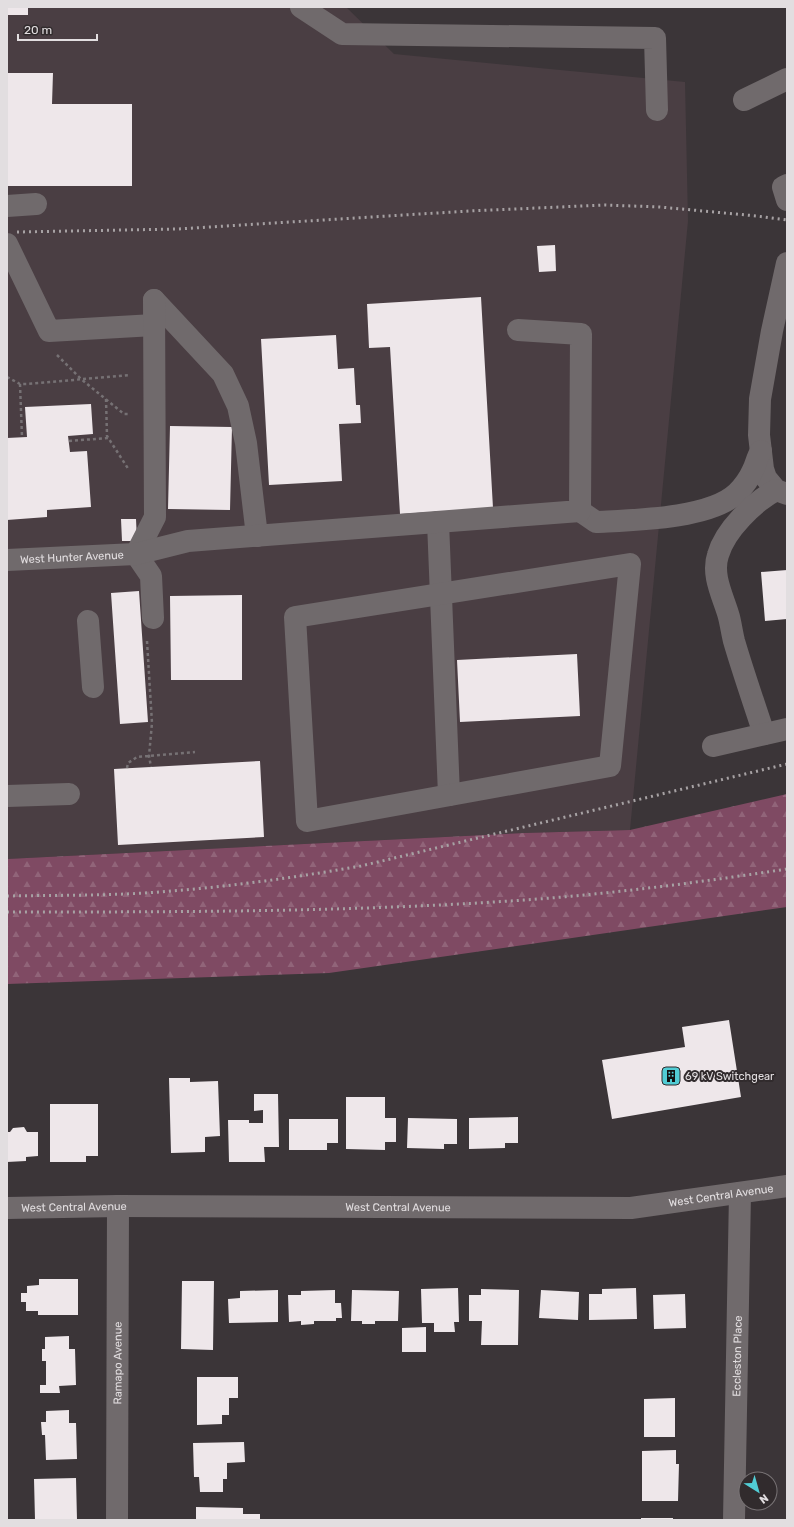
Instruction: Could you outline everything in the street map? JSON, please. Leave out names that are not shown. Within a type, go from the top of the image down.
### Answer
[{"type":"street","points":[[301,7],[342,34],[654,38],[657,110]]},
{"type":"street","points":[[744,100],[787,79]]},
{"type":"street","points":[[787,185],[783,187],[787,200]]},
{"type":"street","points":[[7,206],[36,204]]},
{"type":"street","points":[[7,244],[49,331],[154,325]]},
{"type":"street","points":[[764,734],[734,640],[729,617],[723,602],[716,566],[717,555],[729,532],[758,502],[782,492],[766,478],[763,469],[759,435],[760,399],[773,324],[787,263]]},
{"type":"street","points":[[153,618],[151,576],[136,554],[155,517],[154,300],[223,374],[238,406],[246,443],[257,536]]},
{"type":"street","points":[[518,330],[581,334],[580,510],[596,522],[674,516],[711,507],[728,499],[738,492],[748,480],[761,451]]},
{"type":"street","name":"West Hunter Avenue","points":[[7,560],[136,554],[188,541],[580,510]]},
{"type":"street","points":[[438,522],[449,795]]},
{"type":"street","points":[[630,564],[610,766],[449,795],[306,821],[294,617],[630,564]]},
{"type":"street","points":[[88,621],[93,686]]},
{"type":"street","points":[[713,746],[787,729]]},
{"type":"street","points":[[7,796],[69,794]]},
{"type":"street","name":"West Central Avenue","points":[[7,1208],[118,1206],[631,1208],[787,1186]]},
{"type":"street","name":"Eccleston Place","points":[[734,1520],[740,1193]]},
{"type":"street","name":"Ramapo Avenue","points":[[117,1520],[118,1206]]},
{"type":"path","points":[[55,352],[81,380],[124,414],[131,414]]},
{"type":"path","points":[[7,377],[20,384],[27,384],[137,374]]},
{"type":"path","points":[[20,384],[22,437]]},
{"type":"path","points":[[106,399],[107,436],[133,475]]},
{"type":"path","points":[[69,441],[108,438]]},
{"type":"path","points":[[151,767],[149,756],[152,723],[147,639],[153,618]]},
{"type":"path","points":[[127,768],[128,763],[137,757],[195,752]]},
{"type":"shaded area","points":[[7,7],[346,7],[394,54],[685,82],[688,221],[630,830],[524,833],[7,859]]},
{"type":"green space","points":[[787,794],[787,907],[329,973],[7,984],[7,859],[524,833],[630,830]]},
{"type":"building","points":[[7,7],[28,7],[28,15],[7,15]]},
{"type":"building","points":[[7,73],[53,73],[52,104],[132,104],[132,186],[7,186]]},
{"type":"building","points":[[555,245],[556,271],[539,272],[537,246]]},
{"type":"building","points":[[481,297],[493,508],[400,514],[390,347],[369,348],[367,304]]},
{"type":"building","points":[[336,335],[338,369],[354,368],[356,405],[360,405],[361,423],[339,424],[342,481],[269,485],[261,339]]},
{"type":"building","points":[[91,404],[93,434],[68,436],[70,452],[87,451],[91,507],[47,510],[47,517],[7,520],[7,438],[27,437],[25,407]]},
{"type":"building","points":[[170,426],[232,427],[230,510],[168,509]]},
{"type":"building","points":[[121,519],[136,519],[137,541],[122,541]]},
{"type":"building","points":[[787,570],[787,619],[765,621],[761,572]]},
{"type":"building","points":[[139,591],[148,722],[120,724],[111,593]]},
{"type":"building","points":[[242,595],[242,680],[171,680],[170,596]]},
{"type":"building","points":[[577,654],[580,716],[460,722],[457,660]]},
{"type":"building","points":[[260,761],[264,837],[118,845],[114,769]]},
{"type":"building","name":"69 kV Switchgear","points":[[729,1020],[741,1097],[612,1119],[602,1060],[685,1047],[682,1027]]},
{"type":"building","points":[[169,1078],[190,1078],[190,1082],[218,1081],[220,1136],[205,1137],[205,1152],[171,1153]]},
{"type":"building","points":[[254,1094],[278,1094],[279,1147],[264,1147],[265,1162],[229,1162],[228,1120],[249,1120],[249,1123],[263,1123],[263,1110],[254,1111]]},
{"type":"building","points":[[346,1097],[385,1097],[385,1118],[396,1118],[396,1142],[385,1142],[385,1150],[346,1149]]},
{"type":"building","points":[[50,1104],[98,1104],[98,1156],[86,1156],[86,1162],[50,1162]]},
{"type":"building","points":[[518,1117],[518,1143],[505,1143],[505,1148],[469,1149],[469,1118]]},
{"type":"building","points":[[408,1118],[457,1119],[457,1144],[444,1144],[444,1149],[407,1148]]},
{"type":"building","points":[[289,1119],[338,1119],[338,1143],[327,1143],[327,1150],[289,1150]]},
{"type":"building","points":[[24,1127],[27,1132],[38,1132],[38,1156],[26,1157],[26,1161],[7,1162],[7,1132],[10,1132],[13,1128]]},
{"type":"building","points":[[39,1279],[78,1279],[78,1315],[38,1315],[38,1311],[26,1311],[26,1302],[21,1302],[21,1293],[27,1293],[27,1286],[39,1285]]},
{"type":"building","points":[[182,1281],[214,1281],[213,1350],[181,1349]]},
{"type":"building","points":[[458,1288],[459,1322],[454,1322],[455,1332],[434,1332],[434,1323],[422,1323],[421,1289]]},
{"type":"building","points":[[636,1288],[637,1319],[589,1320],[589,1294],[602,1294],[602,1289]]},
{"type":"building","points":[[481,1289],[519,1290],[518,1345],[481,1345],[482,1321],[469,1321],[469,1295],[481,1295]]},
{"type":"building","points":[[278,1290],[278,1322],[229,1323],[228,1299],[240,1298],[240,1291]]},
{"type":"building","points":[[335,1290],[335,1303],[341,1303],[342,1318],[336,1318],[336,1321],[314,1321],[314,1324],[301,1325],[301,1321],[289,1322],[288,1295],[301,1295],[301,1291]]},
{"type":"building","points":[[352,1290],[399,1291],[398,1321],[375,1321],[375,1324],[362,1324],[362,1321],[351,1321]]},
{"type":"building","points":[[541,1290],[579,1292],[578,1320],[539,1318]]},
{"type":"building","points":[[685,1294],[686,1328],[654,1329],[653,1295]]},
{"type":"building","points":[[426,1327],[426,1352],[402,1352],[402,1328]]},
{"type":"building","points":[[69,1336],[69,1349],[75,1349],[76,1385],[59,1386],[60,1393],[40,1393],[40,1385],[46,1385],[46,1361],[42,1361],[42,1349],[45,1349],[45,1337]]},
{"type":"building","points":[[197,1377],[238,1377],[238,1398],[229,1398],[229,1415],[222,1415],[222,1424],[197,1425]]},
{"type":"building","points":[[675,1398],[675,1437],[644,1437],[644,1399]]},
{"type":"building","points":[[69,1410],[69,1423],[76,1423],[77,1459],[46,1460],[45,1435],[42,1435],[41,1422],[46,1422],[46,1411]]},
{"type":"building","points":[[244,1442],[245,1462],[227,1463],[227,1479],[223,1479],[223,1492],[200,1492],[199,1477],[194,1477],[193,1443]]},
{"type":"building","points":[[676,1450],[676,1464],[679,1464],[678,1501],[642,1501],[642,1451]]},
{"type":"building","points":[[76,1478],[77,1520],[35,1520],[34,1479]]},
{"type":"building","points":[[196,1507],[243,1508],[243,1514],[260,1514],[260,1520],[196,1520]]},
{"type":"building","points":[[641,1518],[673,1518],[673,1520],[641,1520]]},
{"type":"railway","points":[[17,232],[177,229],[469,211],[605,205],[660,207],[787,220]]},
{"type":"railway","points":[[7,896],[151,893],[243,884],[361,866],[787,764]]},
{"type":"railway","points":[[7,912],[258,911],[447,905],[614,892],[787,869]]},
{"type":"place","name":"69 kV Switchgear","points":[[671,1076]]}]
